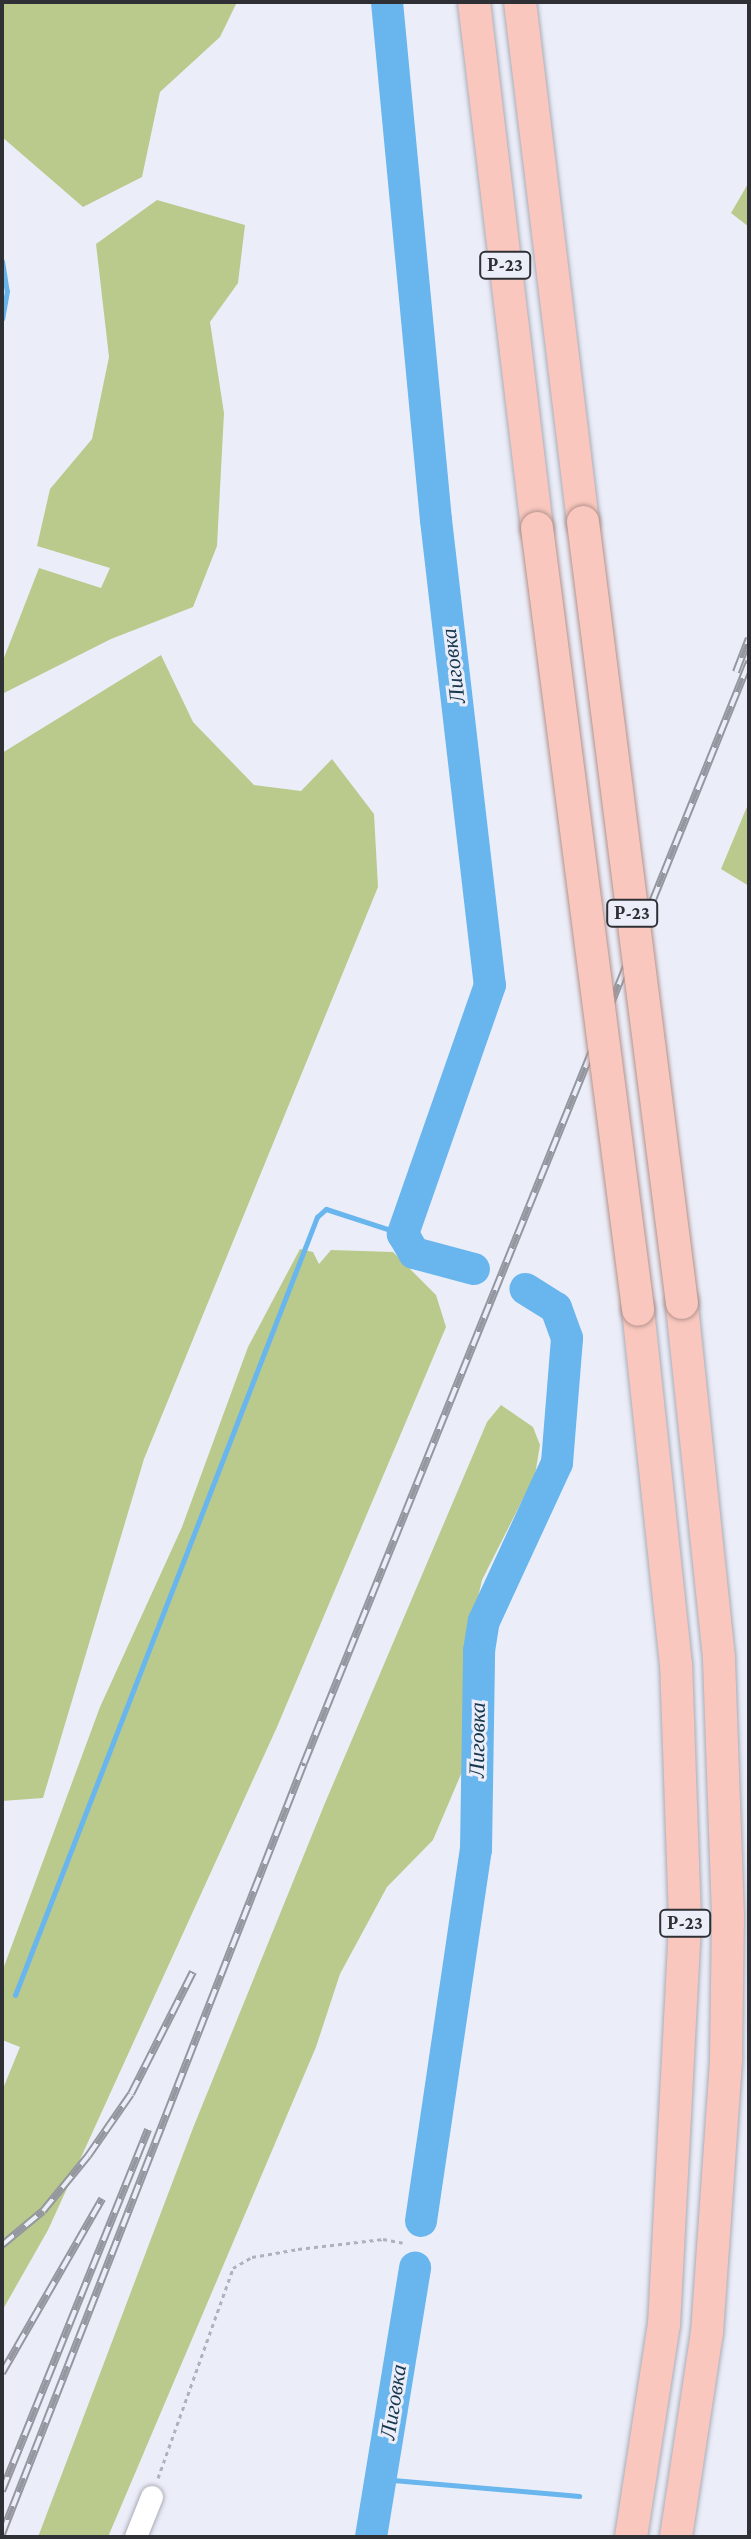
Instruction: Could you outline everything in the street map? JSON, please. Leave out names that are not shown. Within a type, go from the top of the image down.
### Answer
[{"type":"highway","name":"Р-23","points":[[474,2],[537,528],[638,1309],[676,1665],[685,1920],[664,2325],[631,2537]]},
{"type":"highway","name":"Р-23","points":[[520,2],[682,1303],[719,1658],[728,1917],[726,2058],[707,2333],[676,2537]]},
{"type":"lane","points":[[136,2537],[152,2497]]},
{"type":"path","points":[[152,2497],[233,2268],[252,2257],[298,2249],[383,2239],[403,2243]]},
{"type":"green space","points":[[2,2],[237,2],[220,37],[160,92],[142,177],[83,207],[2,137]]},
{"type":"green space","points":[[749,182],[749,227],[731,213]]},
{"type":"green space","points":[[157,200],[245,225],[238,283],[210,322],[224,413],[217,546],[193,607],[111,639],[2,694],[2,663],[39,568],[101,588],[110,568],[37,546],[50,489],[92,439],[109,357],[96,244]]},
{"type":"green space","points":[[161,655],[193,722],[254,785],[301,791],[332,759],[374,814],[378,887],[144,1459],[43,1798],[2,1801],[2,753]]},
{"type":"green space","points":[[749,802],[749,886],[721,869]]},
{"type":"green space","points":[[300,1249],[313,1252],[319,1264],[331,1250],[393,1252],[436,1295],[446,1327],[277,1727],[48,2230],[2,2311],[2,2091],[20,2047],[2,2040],[2,1972],[100,1707],[182,1527],[248,1347]]},
{"type":"green space","points":[[501,1405],[533,1427],[540,1445],[535,1475],[482,1580],[470,1632],[467,1760],[433,1840],[387,1887],[340,1974],[316,2047],[108,2537],[38,2537],[193,2128],[325,1803],[487,1422]]},
{"type":"waterway","name":"Лиговка","points":[[387,2],[436,520],[490,985],[403,1234],[414,1253],[474,1269]]},
{"type":"waterway","points":[[2,261],[7,291],[2,319]]},
{"type":"waterway","points":[[15,1995],[317,1217],[326,1209],[403,1234]]},
{"type":"waterway","name":"Лиговка","points":[[421,2221],[476,1850],[479,1651],[484,1621],[557,1463],[567,1338],[556,1308],[526,1289]]},
{"type":"waterway","name":"Лиговка","points":[[371,2537],[415,2268]]},
{"type":"waterway","points":[[381,2479],[579,2496]]},
{"type":"railway","points":[[736,672],[749,638]]},
{"type":"railway","points":[[2,2534],[304,1763],[749,662]]},
{"type":"railway","points":[[2,2245],[43,2211],[88,2156],[131,2094],[193,1972]]},
{"type":"railway","points":[[2,2491],[148,2129]]},
{"type":"railway","points":[[2,2373],[102,2199]]}]
